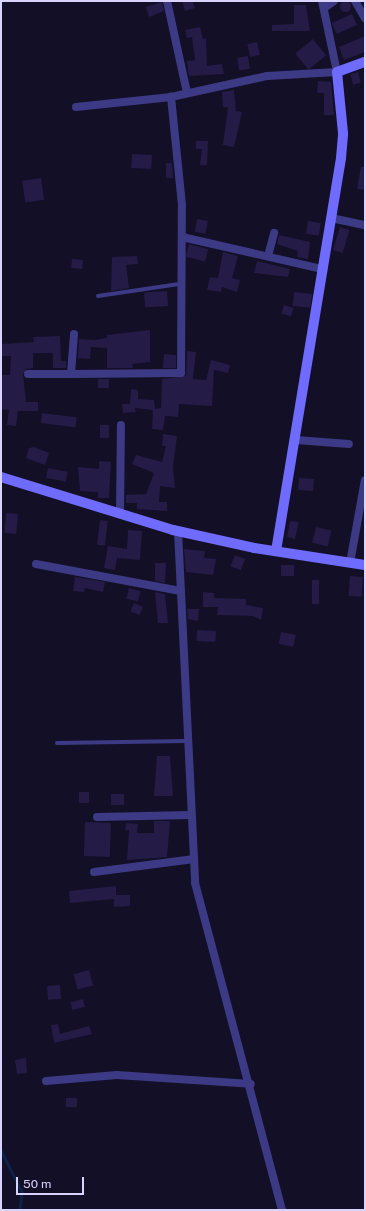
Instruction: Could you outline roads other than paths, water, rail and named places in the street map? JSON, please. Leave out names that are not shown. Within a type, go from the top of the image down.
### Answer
[{"type":"street","points":[[167,1],[186,93]]},
{"type":"street","points":[[276,550],[296,440],[343,133],[337,72],[323,4],[334,1]]},
{"type":"street","points":[[355,1],[365,18]]},
{"type":"street","points":[[76,107],[171,97],[267,76],[337,72],[365,62]]},
{"type":"street","points":[[28,374],[180,373],[179,284],[182,237],[171,97]]},
{"type":"street","points":[[331,218],[365,225]]},
{"type":"street","points":[[268,256],[274,233]]},
{"type":"street","points":[[182,237],[322,269]]},
{"type":"street","points":[[71,374],[74,334]]},
{"type":"street","points":[[120,514],[121,425]]},
{"type":"street","points":[[296,440],[349,444]]},
{"type":"street","points":[[1,477],[178,531],[365,565]]},
{"type":"street","points":[[350,563],[365,480]]},
{"type":"street","points":[[178,531],[195,883],[251,1084],[282,1210]]},
{"type":"street","points":[[36,564],[180,591]]},
{"type":"street","points":[[97,817],[191,815]]},
{"type":"street","points":[[94,872],[194,859]]},
{"type":"street","points":[[46,1081],[117,1075],[251,1084]]},
{"type":"lane","points":[[98,296],[179,284]]},
{"type":"lane","points":[[57,743],[187,741]]},
{"type":"waterway","points":[[1,1150],[22,1192],[20,1210]]}]
